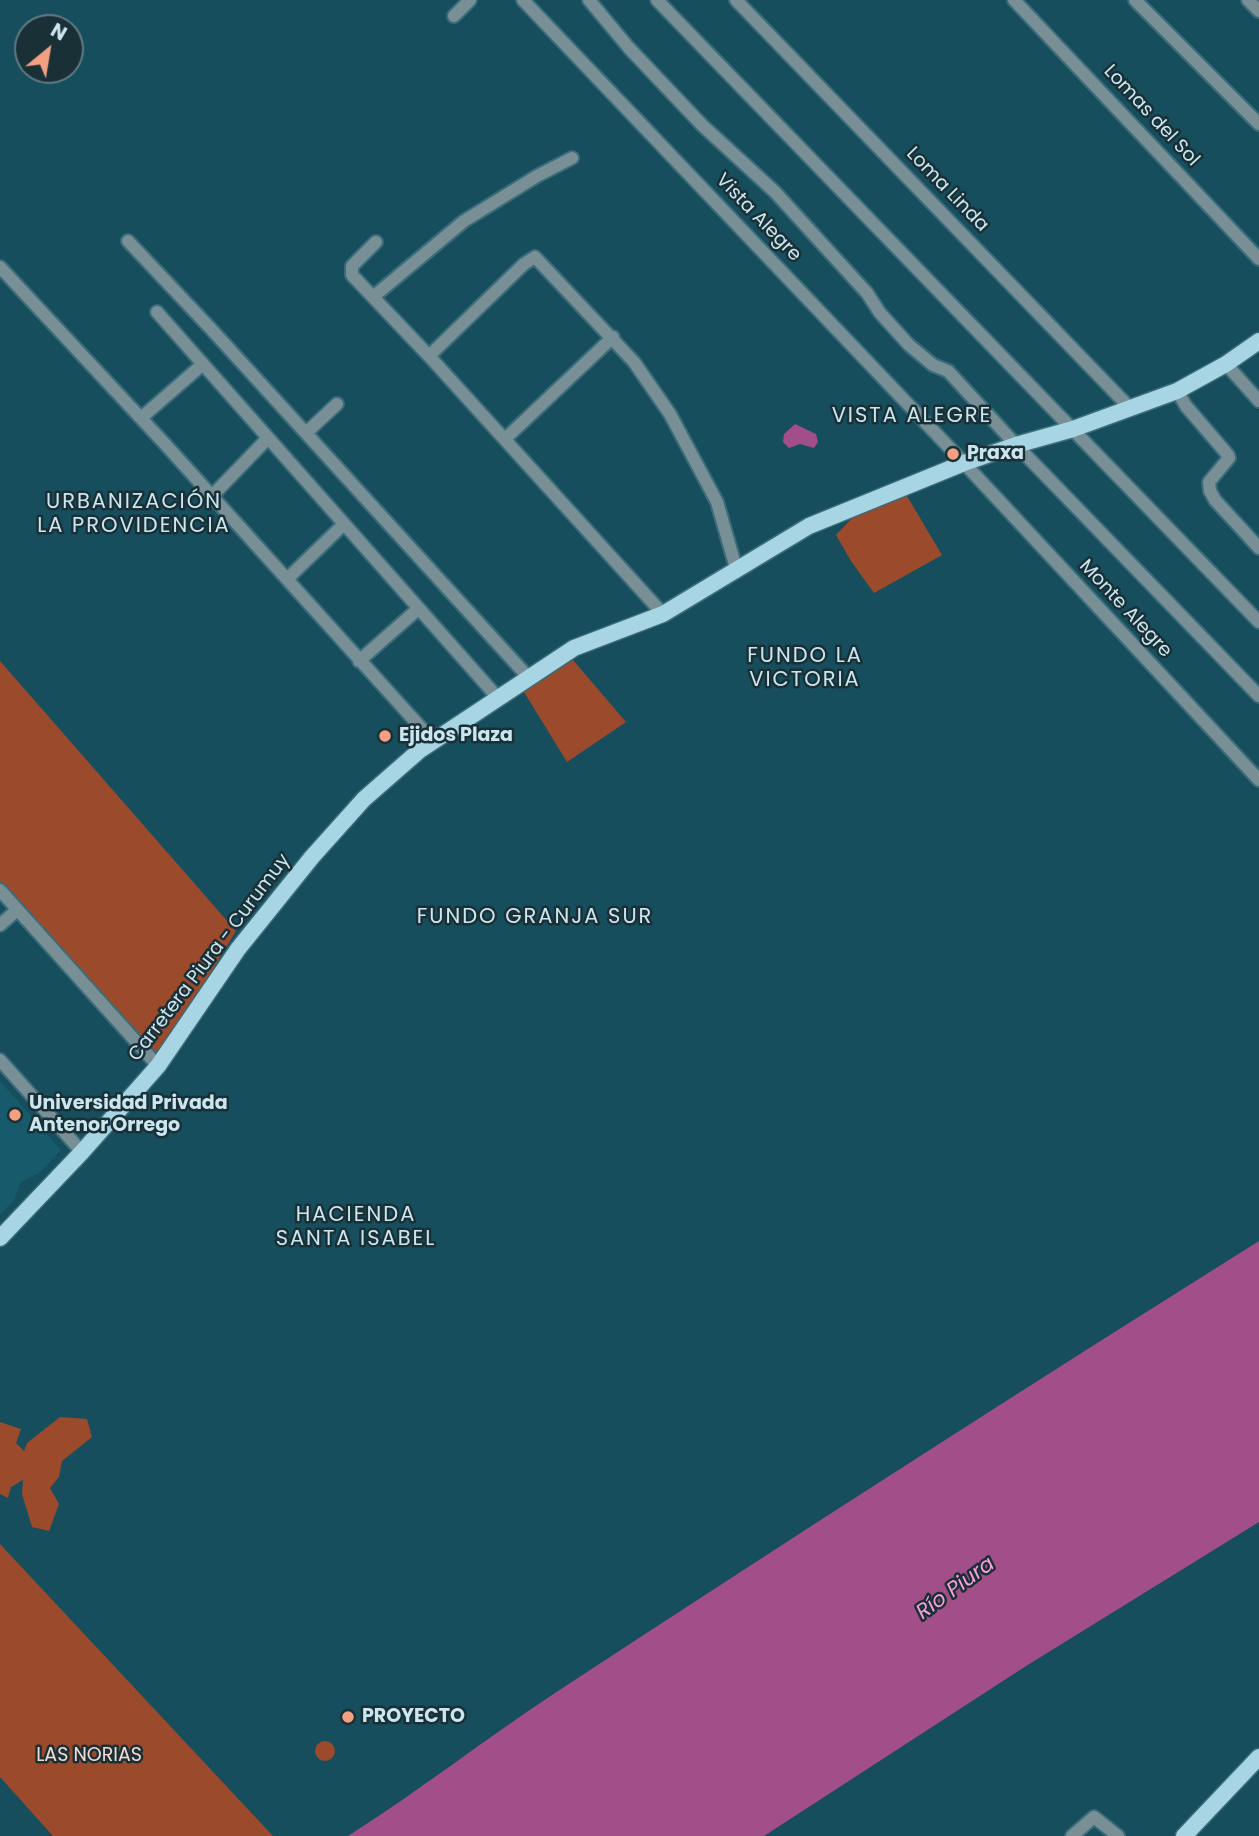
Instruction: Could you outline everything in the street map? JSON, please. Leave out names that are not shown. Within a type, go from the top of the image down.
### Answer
[{"type":"main road","name":"Carretera Piura - Curumuy","points":[[1,1235],[82,1152],[158,1066],[239,948],[312,857],[364,799],[433,741],[574,649],[663,614],[809,526],[964,463],[1073,429],[1177,391],[1226,364],[1259,341]]},
{"type":"main road","points":[[1184,1836],[1259,1757]]},
{"type":"street","points":[[454,16],[470,0]]},
{"type":"street","name":"Vista Alegre","points":[[523,0],[964,463]]},
{"type":"street","points":[[589,0],[629,48],[702,125],[775,192],[867,293],[880,313],[909,345],[933,365],[948,371],[1259,696]]},
{"type":"street","points":[[657,0],[1259,622]]},
{"type":"street","name":"Loma Linda","points":[[736,0],[1130,408]]},
{"type":"street","name":"Lomas del Sol","points":[[1014,0],[1259,259]]},
{"type":"street","points":[[1135,0],[1259,124]]},
{"type":"street","points":[[1248,0],[1259,11]]},
{"type":"street","points":[[373,297],[464,221],[572,158]]},
{"type":"street","points":[[128,241],[529,678]]},
{"type":"street","points":[[376,242],[356,260],[351,271],[663,614]]},
{"type":"street","points":[[429,356],[524,264],[535,257],[613,337],[663,403],[717,502],[736,568]]},
{"type":"street","points":[[0,267],[141,418],[433,741]]},
{"type":"street","points":[[157,312],[498,698]]},
{"type":"street","points":[[505,439],[613,337]]},
{"type":"street","points":[[141,418],[203,364]]},
{"type":"street","points":[[1226,364],[1259,401]]},
{"type":"street","points":[[1177,391],[1186,406],[1228,455],[1229,458],[1209,482],[1212,496],[1259,548]]},
{"type":"street","points":[[306,433],[337,404]]},
{"type":"street","points":[[212,496],[268,438]]},
{"type":"street","name":"Monte Alegre","points":[[964,463],[1259,780]]},
{"type":"street","points":[[287,579],[344,524]]},
{"type":"street","points":[[359,661],[418,609]]},
{"type":"street","points":[[0,890],[158,1066]]},
{"type":"street","points":[[0,925],[17,910]]},
{"type":"street","points":[[0,1060],[82,1152]]},
{"type":"street","points":[[1072,1836],[1094,1817],[1118,1836]]},
{"type":"shaded area","name":"Universidad Privada Antenor Orrego","points":[[0,1081],[61,1150],[38,1174],[20,1184],[14,1200],[0,1215]]},
{"type":"green space","points":[[907,496],[942,555],[874,593],[836,535],[853,517]]},
{"type":"green space","points":[[573,660],[626,722],[567,762],[524,692]]},
{"type":"green space","points":[[0,661],[236,931],[196,997],[154,1056],[0,882]]},
{"type":"green space","points":[[60,1417],[87,1419],[92,1437],[62,1461],[59,1477],[50,1488],[59,1504],[49,1531],[32,1527],[22,1494],[23,1480],[11,1487],[8,1498],[0,1494],[0,1422],[21,1429],[16,1443],[24,1451],[27,1443]]},
{"type":"green space","name":"LAS NORIAS","points":[[0,1544],[273,1836],[53,1836],[0,1777]]},
{"type":"green space","points":[[325,1741],[332,1744],[335,1751],[332,1758],[325,1761],[318,1758],[315,1751],[318,1744]]},
{"type":"water","points":[[795,424],[816,434],[818,442],[814,448],[800,444],[789,448],[783,442],[784,434]]},
{"type":"water","name":"Río Piura","points":[[1259,1241],[1259,1522],[1026,1666],[764,1836],[348,1836],[642,1636]]},
{"type":"place","name":"Praxa","points":[[953,454]]},
{"type":"place","name":"Ejidos Plaza","points":[[385,736]]},
{"type":"place","name":"Universidad Privada Antenor Orrego","points":[[15,1115]]},
{"type":"place","name":"PROYECTO","points":[[348,1717]]},
{"type":"district","name":"VISTA ALEGRE","points":[[912,417]]},
{"type":"district","name":"URBANIZACIÓN LA PROVIDENCIA","points":[[134,515]]},
{"type":"district","name":"FUNDO LA VICTORIA","points":[[805,669]]},
{"type":"district","name":"FUNDO GRANJA SUR","points":[[535,918]]},
{"type":"district","name":"HACIENDA SANTA ISABEL","points":[[356,1228]]}]
